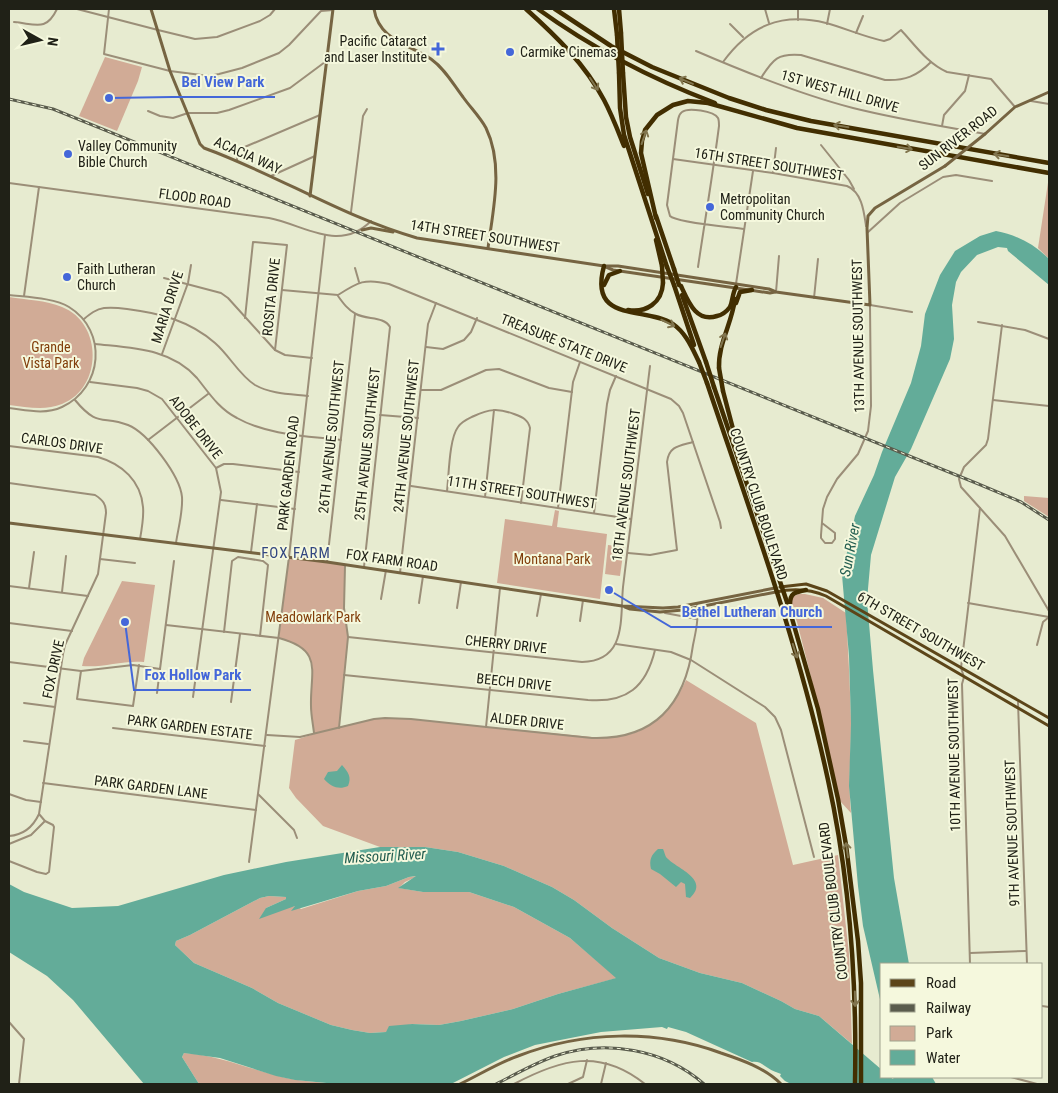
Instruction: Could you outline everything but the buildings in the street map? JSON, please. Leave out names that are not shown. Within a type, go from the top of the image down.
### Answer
[{"type":"highway","points":[[526,9],[566,48],[592,81],[604,100],[632,163]]},
{"type":"highway","points":[[538,9],[566,30],[632,68],[695,95],[771,122]]},
{"type":"highway","points":[[555,9],[611,46],[652,67],[729,98],[766,110],[811,121],[1049,164]]},
{"type":"highway","points":[[561,9],[567,17]]},
{"type":"highway","points":[[614,9],[619,34]]},
{"type":"highway","points":[[619,9],[622,123],[632,163]]},
{"type":"highway","points":[[621,73],[630,137],[656,218]]},
{"type":"highway","points":[[656,218],[641,153],[642,141],[646,130],[657,115],[674,105],[688,101],[698,101],[771,122],[834,136],[1049,173]]},
{"type":"highway","name":"COUNTRY CLUB BOULEVARD","points":[[632,163],[664,267],[678,285],[783,588],[818,709],[846,845],[861,984],[858,1038]]},
{"type":"highway","name":"COUNTRY CLUB BOULEVARD","points":[[656,218],[674,271],[699,362],[776,590],[811,706],[838,830],[850,920],[858,1038]]},
{"type":"highway","points":[[604,266],[604,285],[608,295],[616,305],[626,310],[647,308],[655,302],[662,292],[664,267]]},
{"type":"highway","points":[[604,266],[601,284],[609,302],[623,311],[656,318],[672,324],[687,338],[699,362]]},
{"type":"highway","points":[[604,285],[612,272],[620,271]]},
{"type":"highway","points":[[678,285],[691,306],[699,314],[706,317],[721,315],[728,309],[736,286]]},
{"type":"highway","points":[[732,313],[736,286]]},
{"type":"highway","points":[[740,462],[719,368],[721,346],[738,294],[743,291],[752,290]]},
{"type":"highway","points":[[789,608],[792,594],[806,590]]},
{"type":"highway","points":[[855,1084],[858,1038]]},
{"type":"highway","points":[[858,1038],[861,1084]]},
{"type":"main road","name":"6TH STREET SOUTHWEST","points":[[776,590],[806,584],[821,588],[1049,718]]},
{"type":"main road","name":"6TH STREET SOUTHWEST","points":[[783,588],[806,590],[822,594],[1049,726]]},
{"type":"street","points":[[14,22],[43,25],[53,18],[57,9]]},
{"type":"street","points":[[77,9],[195,39],[217,36],[260,21],[276,9]]},
{"type":"street","points":[[109,9],[104,54],[170,72],[209,76],[229,72],[278,53],[289,45],[322,11],[333,9],[310,196]]},
{"type":"street","name":"ACACIA WAY","points":[[151,9],[170,72],[200,144],[204,148],[237,160],[310,196]]},
{"type":"street","points":[[374,9],[378,24],[386,34],[442,68],[485,127],[490,138],[495,170],[495,187],[488,248]]},
{"type":"street","points":[[765,9],[769,24]]},
{"type":"street","points":[[798,9],[798,20]]},
{"type":"street","points":[[827,24],[830,9]]},
{"type":"street","points":[[856,32],[863,16]]},
{"type":"street","points":[[723,62],[743,38],[769,24],[783,20],[813,20],[884,41],[890,39],[901,30],[931,62],[947,72],[991,79],[1015,107]]},
{"type":"street","points":[[730,24],[743,38]]},
{"type":"street","name":"1ST WEST HILL DRIVE","points":[[696,51],[811,96],[852,107],[984,134]]},
{"type":"street","points":[[761,78],[776,58],[787,54],[800,55],[886,80],[897,81],[910,78],[921,72],[931,62]]},
{"type":"street","points":[[148,111],[160,116],[174,118],[188,113],[217,113],[290,88],[327,61]]},
{"type":"street","points":[[942,126],[944,115],[964,91],[969,75]]},
{"type":"street","name":"SUN RIVER ROAD","points":[[866,228],[866,220],[871,211],[945,166],[1015,107],[1049,92]]},
{"type":"street","points":[[1029,101],[1049,104]]},
{"type":"street","points":[[351,214],[363,116],[367,109]]},
{"type":"street","points":[[698,267],[705,223],[714,165],[719,126],[718,117],[702,111],[690,109],[683,111],[678,120],[667,205],[670,216],[676,220],[705,223],[744,229]]},
{"type":"street","points":[[237,160],[240,149],[320,115]]},
{"type":"street","points":[[821,145],[855,190]]},
{"type":"street","points":[[773,173],[776,148]]},
{"type":"street","points":[[271,176],[315,156]]},
{"type":"street","name":"16TH STREET SOUTHWEST","points":[[673,159],[847,186],[855,190],[858,196]]},
{"type":"street","points":[[736,286],[753,171]]},
{"type":"street","points":[[867,233],[900,203],[943,177],[956,175],[992,181]]},
{"type":"street","name":"FLOOD ROAD","points":[[9,183],[270,218],[325,235],[352,235],[362,230]]},
{"type":"street","points":[[24,297],[39,187]]},
{"type":"street","name":"14TH STREET SOUTHWEST","points":[[310,196],[397,232],[418,238],[604,266],[625,267],[770,293],[776,292]]},
{"type":"street","name":"13TH AVENUE SOUTHWEST","points":[[822,523],[834,532],[835,538],[833,542],[828,544],[823,542],[821,538],[822,523],[827,497],[837,479],[858,454],[868,431],[871,406],[867,233],[864,211],[858,196]]},
{"type":"street","points":[[362,230],[371,221]]},
{"type":"street","points":[[362,230],[371,228],[397,232]]},
{"type":"street","name":"PARK GARDEN ROAD","points":[[249,862],[290,557],[325,235]]},
{"type":"street","name":"ROSITA DRIVE","points":[[245,318],[253,242],[286,245],[275,350]]},
{"type":"street","points":[[776,292],[779,256]]},
{"type":"street","points":[[814,298],[818,259]]},
{"type":"street","name":"MARIA DRIVE","points":[[162,354],[188,284],[191,265]]},
{"type":"street","name":"14TH STREET SOUTHWEST","points":[[604,266],[620,271],[769,289],[776,292],[912,312]]},
{"type":"street","points":[[282,290],[338,295],[359,282],[355,268]]},
{"type":"street","points":[[164,278],[221,293],[228,298],[275,350],[285,355],[312,358]]},
{"type":"street","name":"TREASURE STATE DRIVE","points":[[359,282],[374,281],[389,284],[477,318],[671,399],[679,406],[683,413],[721,528]]},
{"type":"street","points":[[9,295],[63,304],[70,307],[84,319],[95,344],[96,358],[90,382],[83,392],[62,407],[46,411],[9,408]]},
{"type":"street","points":[[338,295],[349,310],[355,314]]},
{"type":"street","name":"24TH AVENUE SOUTHWEST","points":[[400,573],[428,324],[436,302]]},
{"type":"street","points":[[84,319],[98,310],[111,307],[147,311],[175,319],[196,330],[216,344],[247,379],[254,384],[273,391],[308,396]]},
{"type":"street","name":"25TH AVENUE SOUTHWEST","points":[[355,314],[382,320],[388,323],[390,328],[364,568]]},
{"type":"street","name":"26TH AVENUE SOUTHWEST","points":[[327,562],[355,314]]},
{"type":"street","points":[[426,347],[443,349],[464,340],[471,332],[477,318]]},
{"type":"street","points":[[978,322],[1025,330],[1049,339]]},
{"type":"street","points":[[1002,325],[988,439],[986,445],[964,467],[959,479],[961,487],[1005,536],[1049,612]]},
{"type":"street","points":[[95,344],[147,350],[162,354],[180,364],[196,377],[208,394],[227,412],[244,422],[272,430],[341,440]]},
{"type":"street","points":[[558,508],[574,376],[580,362]]},
{"type":"street","name":"18TH AVENUE SOUTHWEST","points":[[622,606],[650,366]]},
{"type":"street","points":[[421,390],[441,390],[486,370],[499,369],[549,388],[572,392]]},
{"type":"street","points":[[594,513],[607,404],[616,376]]},
{"type":"street","name":"ADOBE DRIVE","points":[[90,382],[148,391],[162,399],[216,468],[220,484],[220,500],[193,697]]},
{"type":"street","points":[[148,440],[208,394]]},
{"type":"street","points":[[74,400],[84,412],[93,418],[127,425],[137,430],[148,440],[176,479],[180,488],[181,507],[176,543]]},
{"type":"street","points":[[993,400],[1049,406]]},
{"type":"street","points":[[484,497],[494,409]]},
{"type":"street","points":[[447,491],[453,436],[458,427],[463,421],[486,410],[503,410],[525,418],[529,422],[530,428],[522,503]]},
{"type":"street","points":[[380,415],[418,418]]},
{"type":"street","points":[[628,552],[650,555],[677,550],[667,462],[668,453],[673,448],[693,442]]},
{"type":"street","name":"CARLOS DRIVE","points":[[9,446],[98,457],[109,460],[119,466],[128,473],[140,494],[143,516],[140,539]]},
{"type":"street","points":[[216,468],[224,464],[233,464],[299,472]]},
{"type":"street","name":"FOX DRIVE","points":[[9,483],[95,495],[106,506],[98,574],[65,645],[48,744],[39,814]]},
{"type":"street","name":"11TH STREET SOUTHWEST","points":[[410,486],[631,519]]},
{"type":"street","points":[[220,500],[295,509]]},
{"type":"street","points":[[250,552],[256,504]]},
{"type":"street","name":"10TH AVENUE SOUTHWEST","points":[[970,963],[962,684],[964,677],[961,668],[980,508]]},
{"type":"street","name":"FOX FARM ROAD","points":[[9,522],[386,570],[622,606],[663,608],[776,590]]},
{"type":"street","points":[[29,588],[34,552]]},
{"type":"street","points":[[62,592],[66,556]]},
{"type":"street","points":[[224,632],[232,562],[238,557],[263,561],[268,565],[260,636]]},
{"type":"street","points":[[100,559],[135,563]]},
{"type":"street","points":[[157,693],[174,561]]},
{"type":"street","points":[[339,728],[348,637],[344,608],[345,565]]},
{"type":"street","points":[[382,599],[386,570]]},
{"type":"street","points":[[419,603],[423,576]]},
{"type":"street","points":[[457,608],[461,582]]},
{"type":"street","points":[[9,586],[88,596]]},
{"type":"street","points":[[486,727],[500,588]]},
{"type":"street","name":"FOX FARM ROAD","points":[[660,612],[698,608],[776,590]]},
{"type":"street","points":[[537,616],[541,594]]},
{"type":"street","points":[[580,621],[583,600]]},
{"type":"street","name":"ALDER DRIVE","points":[[266,735],[292,738],[385,718],[411,719],[592,738],[618,737],[631,734],[656,720],[674,702],[686,680],[697,619],[697,603]]},
{"type":"street","points":[[968,604],[1049,617]]},
{"type":"street","points":[[622,606],[620,631],[616,644],[671,652],[691,660],[765,707],[775,717],[781,730],[814,857]]},
{"type":"street","name":"FOX FARM ROAD","points":[[622,606],[630,609],[697,619]]},
{"type":"street","points":[[1036,645],[1043,622],[1049,617]]},
{"type":"street","points":[[9,623],[72,631]]},
{"type":"street","points":[[166,625],[279,638],[300,646],[309,656],[314,669],[310,705],[314,734]]},
{"type":"street","points":[[231,702],[240,634]]},
{"type":"street","name":"CHERRY DRIVE","points":[[348,637],[591,661],[608,654],[616,644]]},
{"type":"street","name":"BEECH DRIVE","points":[[344,674],[588,700],[612,700],[626,695],[637,687],[651,666],[655,650]]},
{"type":"street","points":[[9,662],[81,671],[139,666],[160,669]]},
{"type":"street","points":[[81,671],[78,699],[133,706],[139,666]]},
{"type":"street","name":"9TH AVENUE SOUTHWEST","points":[[1018,701],[1027,963]]},
{"type":"street","points":[[24,703],[55,707]]},
{"type":"street","name":"PARK GARDEN ESTATE","points":[[113,728],[265,746]]},
{"type":"street","points":[[24,741],[48,744]]},
{"type":"street","name":"PARK GARDEN LANE","points":[[43,783],[256,810]]},
{"type":"street","points":[[9,794],[26,800],[41,802]]},
{"type":"street","points":[[258,794],[294,830],[297,838]]},
{"type":"street","points":[[9,836],[24,832],[36,821],[39,814],[45,821],[53,824],[54,830],[48,873],[37,872],[9,861]]},
{"type":"street","points":[[9,844],[31,835],[45,821]]},
{"type":"street","points":[[970,952],[1026,951]]},
{"type":"street","points":[[9,1022],[24,1039],[19,1084]]},
{"type":"street","points":[[460,1084],[517,1056],[545,1047],[586,1038],[625,1036],[658,1038],[703,1046],[754,1066],[781,1084]]},
{"type":"street","points":[[568,1084],[583,1077],[587,1060]]},
{"type":"street","points":[[514,1084],[560,1064],[587,1060],[606,1063],[628,1072],[645,1084]]},
{"type":"street","points":[[600,1084],[606,1063]]},
{"type":"street","points":[[1015,1078],[1037,1084]]},
{"type":"green space","points":[[105,57],[142,67],[117,131],[79,116]]},
{"type":"green space","points":[[1049,176],[1049,259],[1038,248]]},
{"type":"green space","name":"Grande Vista Park","points":[[9,297],[62,307],[75,315],[85,327],[91,341],[93,356],[91,370],[85,384],[75,396],[62,404],[43,408],[9,405]]},
{"type":"green space","points":[[1024,496],[1049,498],[1049,517],[1024,501]]},
{"type":"green space","name":"Montana Park","points":[[555,510],[559,511],[557,527],[607,534],[600,599],[497,583],[505,519],[552,526]]},
{"type":"green space","points":[[608,545],[624,547],[620,576],[605,574]]},
{"type":"green space","name":"Meadowlark Park","points":[[289,557],[345,565],[344,608],[348,637],[339,727],[374,719],[397,718],[602,738],[620,736],[639,731],[656,720],[677,697],[686,680],[756,723],[793,865],[838,855],[849,954],[852,1044],[819,1016],[795,1009],[742,983],[700,973],[659,958],[612,928],[574,900],[552,887],[504,866],[458,852],[425,847],[380,847],[323,826],[289,788],[295,740],[314,734],[310,705],[313,669],[309,656],[300,646],[279,638]]},
{"type":"green space","points":[[122,581],[155,585],[144,662],[82,666],[84,658]]},
{"type":"green space","points":[[805,594],[823,598],[846,613],[850,680],[851,813],[840,801],[810,673],[791,605],[792,597]]},
{"type":"green space","points":[[418,876],[405,882],[399,888],[423,892],[469,892],[514,907],[570,938],[617,978],[558,994],[513,1009],[461,1021],[439,1025],[412,1024],[386,1032],[370,1033],[331,1025],[278,1003],[252,988],[194,963],[175,945],[176,941],[260,898],[269,896],[286,897],[286,899],[266,908],[297,906],[301,909],[358,891],[386,886],[409,877]]},
{"type":"green space","points":[[184,1053],[219,1059],[290,1079],[337,1084],[199,1084],[182,1057]]},
{"type":"water","name":"Sun River","points":[[996,231],[1025,241],[1037,249],[1049,259],[1049,285],[1008,251],[1007,248],[998,247],[977,255],[961,272],[956,282],[952,305],[954,339],[950,359],[911,449],[895,477],[871,555],[867,600],[873,670],[894,878],[909,963],[880,963],[880,999],[863,926],[849,786],[851,723],[849,656],[842,575],[855,516],[874,475],[911,383],[921,346],[925,314],[940,275],[955,251],[980,236]]},
{"type":"water","points":[[342,765],[350,780],[348,786],[335,787],[324,779],[328,772],[337,771]]},
{"type":"water","name":"Missouri River","points":[[380,847],[425,847],[458,852],[504,866],[552,887],[659,958],[700,973],[742,983],[795,1009],[819,1016],[880,1068],[880,1078],[933,1078],[936,1084],[791,1084],[780,1076],[781,1074],[759,1063],[752,1062],[686,1032],[662,1027],[601,1032],[535,1045],[504,1057],[451,1084],[337,1084],[295,1080],[276,1076],[220,1058],[184,1053],[182,1057],[199,1084],[144,1084],[73,1000],[47,976],[9,952],[9,884],[24,892],[72,908],[118,906],[224,875],[286,862]],"holes":[[[416,876],[398,888],[423,892],[469,892],[514,907],[570,938],[616,978],[513,1009],[461,1021],[439,1025],[412,1024],[389,1026],[386,1032],[370,1033],[331,1025],[278,1003],[252,988],[194,963],[175,945],[176,941],[260,898],[269,896],[286,897],[286,899],[266,908],[259,919],[295,906],[291,911],[358,891],[386,886],[409,877]]]},
{"type":"water","points":[[658,849],[663,849],[670,861],[689,874],[694,880],[696,885],[695,891],[690,898],[686,897],[685,884],[681,882],[676,887],[651,869],[651,858]]},
{"type":"railway","points":[[9,99],[53,109],[976,483],[1021,502],[1049,520]]},
{"type":"railway","points":[[496,1084],[555,1056],[594,1048],[634,1050],[653,1055],[671,1062],[704,1084]]},
{"type":"place","name":"Pacific Cataract and Laser Institute","points":[[438,49]]},
{"type":"place","name":"Carmike Cinemas","points":[[510,52]]},
{"type":"place","name":"Bel View Park","points":[[109,98]]},
{"type":"place","name":"Valley Community Bible Church","points":[[68,154]]},
{"type":"place","name":"Metropolitan Community Church","points":[[710,207]]},
{"type":"place","name":"Faith Lutheran Church","points":[[67,277]]},
{"type":"place","name":"Bethel Lutheran Church","points":[[609,590]]},
{"type":"place","name":"Fox Hollow Park","points":[[125,622]]},
{"type":"district","name":"FOX FARM","points":[[296,553]]}]
